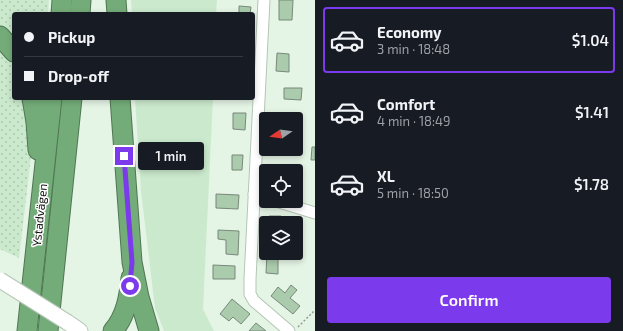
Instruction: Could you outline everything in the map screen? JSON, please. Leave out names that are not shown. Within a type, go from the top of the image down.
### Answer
[{"type":"highway","points":[[61,12],[62,0]]},
{"type":"highway","points":[[80,12],[81,0]]},
{"type":"highway","points":[[116,0],[117,12]]},
{"type":"highway","points":[[0,36],[12,50]]},
{"type":"highway","points":[[32,100],[36,122],[41,210]]},
{"type":"highway","name":"Ystadvägen","points":[[28,331],[52,100]]},
{"type":"highway","name":"Ystadvägen","points":[[48,331],[72,100]]},
{"type":"highway","points":[[120,100],[132,262],[139,297],[149,331]]},
{"type":"highway","points":[[113,331],[119,324],[124,314],[128,301],[132,262]]},
{"type":"street","points":[[264,0],[250,294],[254,301],[289,331]]},
{"type":"street","points":[[254,194],[259,196]]},
{"type":"street","points":[[297,208],[315,214]]},
{"type":"street","points":[[0,280],[80,331]]},
{"type":"path","points":[[294,331],[315,310]]},
{"type":"green space","points":[[0,0],[49,0],[48,12],[12,12],[12,100],[38,100],[19,258],[0,249]]},
{"type":"green space","points":[[131,0],[217,0],[216,12],[132,12]]},
{"type":"green space","points":[[135,100],[213,100],[203,309],[214,331],[164,331],[155,308],[141,191]]},
{"type":"building","points":[[279,0],[293,0],[292,20],[279,20]]},
{"type":"building","points":[[239,6],[251,7],[250,12],[239,12]]},
{"type":"building","points":[[277,53],[289,54],[289,72],[276,71]]},
{"type":"building","points":[[284,88],[302,88],[301,100],[284,99]]},
{"type":"building","points":[[233,113],[246,113],[245,130],[233,129]]},
{"type":"building","points":[[312,147],[315,147],[315,160],[311,160]]},
{"type":"building","points":[[232,155],[243,155],[242,170],[232,170]]},
{"type":"building","points":[[216,194],[239,195],[238,209],[216,208]]},
{"type":"building","points":[[218,230],[239,231],[238,255],[226,254],[226,240],[218,239]]},
{"type":"building","points":[[267,260],[278,260],[278,274],[266,273]]},
{"type":"building","points":[[213,265],[235,266],[235,279],[213,279]]},
{"type":"building","points":[[291,285],[297,290],[290,298],[300,306],[293,314],[271,296],[278,287],[285,293]]},
{"type":"building","points":[[232,299],[250,314],[241,324],[233,317],[229,321],[220,314]]},
{"type":"building","points":[[256,323],[266,331],[249,331]]},
{"type":"route","points":[[124,156],[132,262],[130,286]]}]
